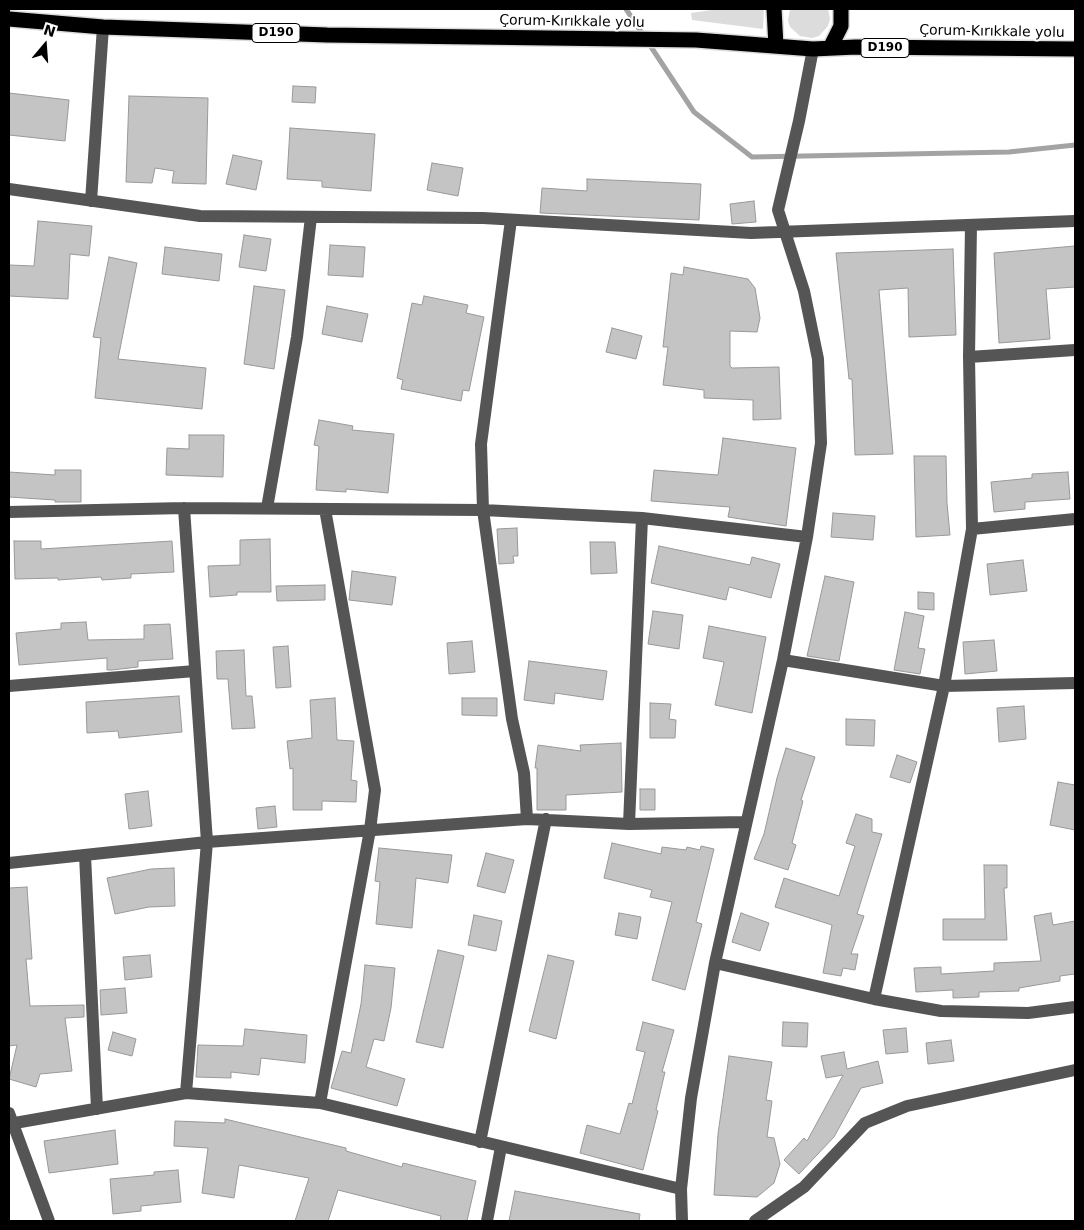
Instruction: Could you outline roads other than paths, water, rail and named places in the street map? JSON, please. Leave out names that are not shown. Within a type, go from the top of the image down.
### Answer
[{"type":"highway","points":[[774,9],[776,46]]},
{"type":"highway","points":[[830,48],[841,26],[841,9]]},
{"type":"highway","name":"Çorum-Kırıkkale yolu","points":[[9,19],[103,28],[337,35],[696,40],[813,49],[1075,50]]},
{"type":"street","points":[[91,201],[103,28]]},
{"type":"street","points":[[682,1221],[681,1189],[691,1098],[715,963],[745,822],[783,660],[807,538],[821,444],[818,358],[804,291],[778,210],[799,121],[813,49]]},
{"type":"street","points":[[9,189],[200,216],[511,220],[751,232],[1075,221]]},
{"type":"street","points":[[267,508],[297,337],[310,217]]},
{"type":"street","points":[[511,220],[481,444],[483,510],[512,720],[524,773],[527,818]]},
{"type":"street","points":[[874,1000],[944,686],[972,529],[969,357],[971,225]]},
{"type":"street","points":[[969,357],[1075,350]]},
{"type":"street","points":[[9,512],[184,508],[483,510],[642,518],[807,538]]},
{"type":"street","points":[[184,508],[207,842],[186,1093]]},
{"type":"street","points":[[320,1103],[370,830],[375,790],[325,509]]},
{"type":"street","points":[[629,824],[642,518]]},
{"type":"street","points":[[972,529],[1075,519]]},
{"type":"street","points":[[783,660],[944,686],[1075,683]]},
{"type":"street","points":[[9,686],[196,671]]},
{"type":"street","points":[[9,864],[207,842],[527,818],[629,824],[745,822]]},
{"type":"street","points":[[480,1142],[546,820]]},
{"type":"street","points":[[85,855],[97,1109]]},
{"type":"street","points":[[715,963],[874,1000],[942,1011],[1028,1013],[1075,1007]]},
{"type":"street","points":[[755,1221],[804,1186],[865,1123],[907,1106],[1075,1070]]},
{"type":"street","points":[[49,1221],[10,1120],[97,1109],[186,1093],[320,1103],[681,1189]]},
{"type":"street","points":[[487,1221],[502,1147]]},
{"type":"waterway","points":[[626,9],[694,112],[752,157],[1009,152],[1075,145]]}]
